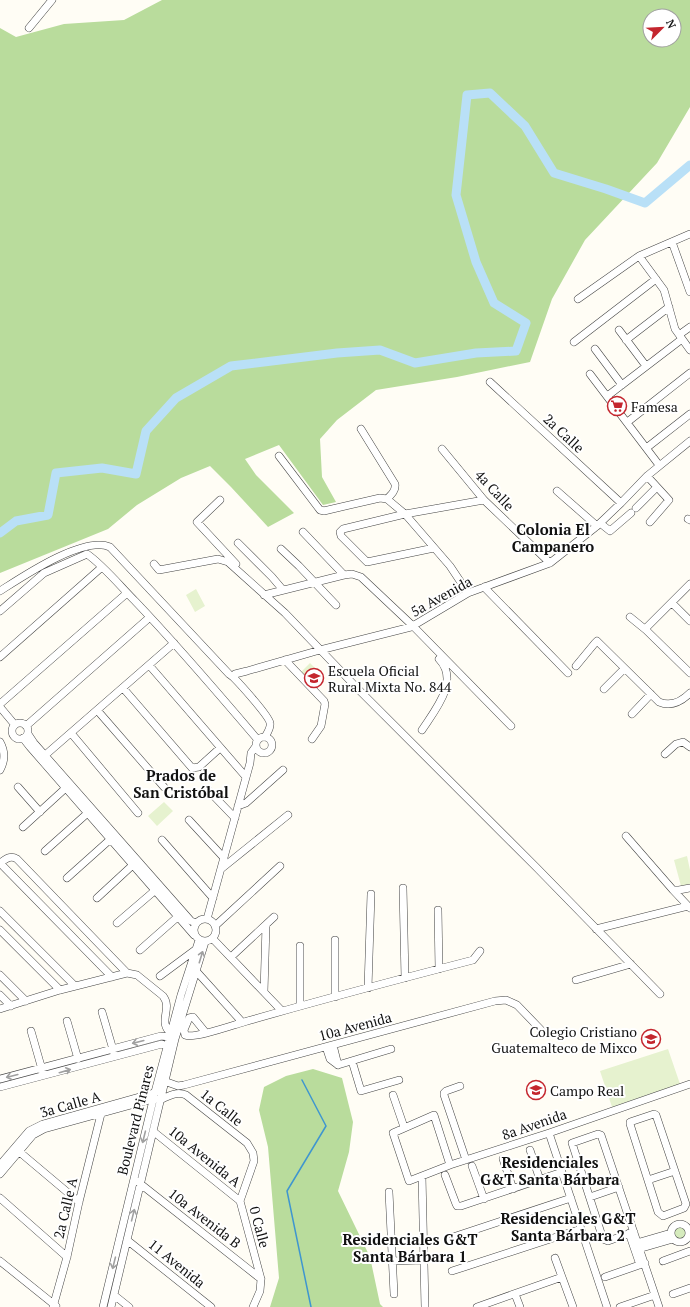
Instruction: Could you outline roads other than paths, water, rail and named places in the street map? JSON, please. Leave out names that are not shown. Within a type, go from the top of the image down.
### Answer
[{"type":"street","points":[[29,28],[52,0]]},
{"type":"street","points":[[578,299],[639,256],[690,234]]},
{"type":"street","points":[[672,242],[687,271],[690,292]]},
{"type":"street","points":[[639,256],[664,290],[675,329],[683,336],[690,350]]},
{"type":"street","points":[[574,342],[656,279]]},
{"type":"street","points":[[626,340],[669,307]]},
{"type":"street","points":[[610,394],[683,336],[690,327]]},
{"type":"street","points":[[619,330],[646,366]]},
{"type":"street","points":[[595,350],[622,385]]},
{"type":"street","points":[[630,420],[690,373]]},
{"type":"street","points":[[590,374],[660,465]]},
{"type":"street","name":"2a Calle","points":[[490,382],[621,503]]},
{"type":"street","points":[[649,446],[690,414]]},
{"type":"street","points":[[361,429],[395,484],[396,488],[387,498]]},
{"type":"street","name":"5a Avenida","points":[[233,677],[235,674],[284,660],[412,627],[468,593],[550,563],[599,525],[647,476],[690,442]]},
{"type":"street","name":"4a Calle","points":[[442,449],[484,500],[550,563]]},
{"type":"street","points":[[279,456],[320,510],[324,511],[380,498],[387,498],[405,514],[450,566],[468,593]]},
{"type":"street","points":[[647,476],[669,500],[650,522]]},
{"type":"street","points":[[557,491],[599,525],[610,531],[634,510],[657,486]]},
{"type":"street","points":[[220,500],[197,522],[235,562],[244,576]]},
{"type":"street","points":[[434,548],[367,562],[341,536],[340,532],[343,529],[405,514],[484,500]]},
{"type":"street","points":[[303,532],[344,575]]},
{"type":"street","points":[[238,543],[283,590]]},
{"type":"street","points":[[0,591],[56,558],[84,547],[102,544],[108,546],[112,548],[257,702],[274,724],[272,730],[251,753],[250,763],[207,919]]},
{"type":"street","points":[[281,549],[336,605]]},
{"type":"street","points":[[0,611],[44,573],[87,554],[102,567],[150,617],[262,740],[271,743],[270,750],[266,753],[261,753],[250,763]]},
{"type":"street","points":[[154,564],[159,570],[218,559],[228,562],[285,613],[358,690],[538,868],[660,994]]},
{"type":"street","points":[[0,657],[102,567]]},
{"type":"street","points":[[264,595],[344,575],[352,574],[361,577],[511,726]]},
{"type":"street","points":[[646,629],[690,584]]},
{"type":"street","points":[[484,587],[568,673]]},
{"type":"street","points":[[0,704],[127,593]]},
{"type":"street","points":[[672,603],[690,621]]},
{"type":"street","points":[[150,617],[26,726],[25,736],[181,914],[200,939]]},
{"type":"street","points":[[630,617],[646,629],[689,671]]},
{"type":"street","points":[[412,627],[442,662],[447,676],[447,684],[442,698],[422,730]]},
{"type":"street","points":[[576,666],[597,641],[659,702],[673,704],[680,701],[690,693]]},
{"type":"street","points":[[43,758],[174,643]]},
{"type":"street","points":[[284,660],[324,701],[325,707],[321,726],[312,739]]},
{"type":"street","points":[[149,665],[246,778]]},
{"type":"street","points":[[604,689],[624,669]]},
{"type":"street","points":[[123,688],[192,768],[199,767],[220,748]]},
{"type":"street","points":[[632,714],[651,694]]},
{"type":"street","points":[[0,707],[15,725]]},
{"type":"street","points":[[97,710],[164,787]]},
{"type":"street","points":[[15,725],[20,723],[26,726]]},
{"type":"street","points":[[15,725],[13,729],[14,736],[18,738],[25,736]]},
{"type":"street","points":[[71,733],[138,813]]},
{"type":"street","points":[[261,753],[257,750],[262,740]]},
{"type":"street","points":[[0,742],[4,754],[0,770]]},
{"type":"street","points":[[665,754],[676,744],[683,742],[690,747]]},
{"type":"street","points":[[238,806],[246,803],[284,770]]},
{"type":"street","points":[[23,827],[68,786]]},
{"type":"street","points":[[18,787],[40,812]]},
{"type":"street","points":[[208,790],[235,818]]},
{"type":"street","points":[[45,851],[90,811]]},
{"type":"street","points":[[221,869],[288,815]]},
{"type":"street","points":[[189,820],[224,858]]},
{"type":"street","points":[[626,836],[689,907]]},
{"type":"street","points":[[67,878],[113,837]]},
{"type":"street","points":[[162,840],[213,898]]},
{"type":"street","points":[[112,977],[0,863],[9,857],[17,859],[127,973],[137,976],[163,996],[166,1000],[167,1006],[164,1022],[165,1026],[173,1035]]},
{"type":"street","points":[[97,898],[135,862]]},
{"type":"street","points":[[215,926],[280,866]]},
{"type":"street","points":[[117,923],[158,888]]},
{"type":"street","points":[[403,888],[405,978]]},
{"type":"street","points":[[673,890],[690,888]]},
{"type":"street","points":[[368,988],[371,894]]},
{"type":"street","points":[[596,928],[689,907]]},
{"type":"street","points":[[438,910],[439,969]]},
{"type":"street","points":[[0,911],[75,986]]},
{"type":"street","points":[[181,914],[196,923]]},
{"type":"street","points":[[140,950],[181,914]]},
{"type":"street","points":[[62,926],[71,916]]},
{"type":"street","points":[[231,957],[274,917]]},
{"type":"street","points":[[200,939],[193,929],[196,923],[207,919],[215,926],[216,933],[213,939]]},
{"type":"street","points":[[264,992],[266,925]]},
{"type":"street","points":[[0,930],[60,990]]},
{"type":"street","points":[[10,940],[20,931]]},
{"type":"street","points":[[200,939],[213,939],[282,1011]]},
{"type":"street","name":"Boulevard Pinares","points":[[193,970],[195,950],[200,939]]},
{"type":"street","name":"Boulevard Pinares","points":[[111,1307],[154,1132],[181,995],[193,970],[200,939]]},
{"type":"street","points":[[335,940],[336,997]]},
{"type":"street","points":[[300,946],[300,1006]]},
{"type":"street","points":[[160,976],[195,950]]},
{"type":"street","points":[[206,1033],[472,960],[480,951]]},
{"type":"street","points":[[576,980],[631,964]]},
{"type":"street","points":[[193,970],[242,1022]]},
{"type":"street","points":[[0,1009],[60,990],[127,973]]},
{"type":"street","points":[[0,975],[26,1001]]},
{"type":"street","points":[[0,995],[11,1006]]},
{"type":"street","name":"10a Avenida","points":[[164,1081],[178,1086],[184,1085],[495,1001],[506,1000],[517,1005],[543,1032]]},
{"type":"street","points":[[102,1012],[115,1057]]},
{"type":"street","points":[[67,1021],[78,1059]]},
{"type":"street","points":[[31,1031],[44,1077]]},
{"type":"street","points":[[0,1079],[161,1036],[173,1035]]},
{"type":"street","points":[[0,1087],[44,1077],[162,1044],[170,1048]]},
{"type":"street","points":[[330,1046],[338,1065],[391,1049]]},
{"type":"street","name":"Boulevard Pinares","points":[[103,1307],[133,1179],[160,1096],[170,1048]]},
{"type":"street","points":[[352,1061],[361,1091],[399,1080]]},
{"type":"street","name":"8a Avenida","points":[[404,1127],[393,1134],[409,1180],[690,1084]]},
{"type":"street","points":[[460,1086],[446,1091],[444,1096],[466,1160]]},
{"type":"street","name":"1a Calle","points":[[160,1096],[178,1093],[186,1095],[247,1144],[253,1153]]},
{"type":"street","points":[[393,1095],[404,1127],[434,1115],[450,1165]]},
{"type":"street","name":"3a Calle A","points":[[0,1165],[33,1135],[44,1129],[160,1096]]},
{"type":"street","name":"3a Calle A","points":[[0,1174],[29,1131],[42,1124],[160,1096]]},
{"type":"street","name":"2a Calle A","points":[[55,1306],[101,1114]]},
{"type":"street","points":[[654,1114],[656,1115],[674,1171],[686,1204],[684,1208],[663,1216],[658,1212],[630,1122],[654,1114]]},
{"type":"street","name":"10a Avenida A","points":[[154,1132],[240,1201]]},
{"type":"street","points":[[549,1133],[607,1307]]},
{"type":"street","points":[[660,1307],[642,1264],[636,1244],[619,1187],[602,1135],[598,1134],[572,1143],[572,1147],[603,1239],[636,1244],[672,1236]]},
{"type":"street","points":[[16,1150],[79,1202]]},
{"type":"street","points":[[530,1150],[540,1180]]},
{"type":"street","name":"0 Calle","points":[[253,1153],[253,1165],[240,1201],[261,1279],[260,1291],[253,1307]]},
{"type":"street","points":[[503,1159],[513,1189]]},
{"type":"street","points":[[472,1166],[484,1199]]},
{"type":"street","points":[[648,1180],[674,1171]]},
{"type":"street","points":[[445,1175],[457,1206],[484,1199],[562,1172]]},
{"type":"street","points":[[422,1176],[426,1307]]},
{"type":"street","name":"10a Avenida B","points":[[133,1179],[261,1279]]},
{"type":"street","points":[[590,1197],[619,1187]]},
{"type":"street","points":[[389,1192],[394,1294]]},
{"type":"street","points":[[0,1198],[67,1257]]},
{"type":"street","points":[[453,1238],[571,1198]]},
{"type":"street","points":[[663,1261],[688,1251],[687,1234],[678,1225],[674,1212]]},
{"type":"street","points":[[678,1225],[673,1227],[672,1236],[675,1241],[687,1234]]},
{"type":"street","points":[[452,1271],[581,1229]]},
{"type":"street","name":"11 Avenida","points":[[127,1240],[211,1307]]},
{"type":"street","points":[[555,1258],[573,1307]]},
{"type":"street","points":[[392,1261],[424,1260]]},
{"type":"street","points":[[0,1261],[55,1306]]},
{"type":"street","points":[[604,1277],[642,1264]]},
{"type":"street","points":[[477,1307],[562,1277]]},
{"type":"street","points":[[674,1294],[690,1288]]},
{"type":"street","points":[[114,1294],[129,1307]]},
{"type":"street","points":[[515,1294],[520,1307]]},
{"type":"street","points":[[620,1307],[656,1295]]},
{"type":"waterway","points":[[0,533],[16,521],[48,515],[56,473],[102,468],[136,474],[146,431],[176,398],[231,366],[337,353],[380,350],[415,363],[476,353],[516,351],[526,323],[494,303],[476,262],[456,195],[467,95],[490,93],[525,126],[554,173],[645,203],[690,165]]},
{"type":"waterway","points":[[302,1080],[326,1126],[287,1191],[311,1307]]},
{"type":"place","name":"Famesa","points":[[617,406]]},
{"type":"place","name":"Escuela Oficial Rural Mixta No. 844","points":[[314,678]]},
{"type":"place","name":"Colegio Cristiano Guatemalteco de Mixco","points":[[651,1039]]},
{"type":"place","name":"Campo Real","points":[[536,1090]]},
{"type":"district","name":"Colonia El Campanero","points":[[553,538]]},
{"type":"district","name":"Prados de San Cristóbal","points":[[181,784]]},
{"type":"district","name":"Residenciales G&T Santa Bárbara","points":[[550,1170]]},
{"type":"district","name":"Residenciales G&T Santa Bárbara 2","points":[[568,1226]]},
{"type":"district","name":"Residenciales G&T Santa Bárbara 1","points":[[410,1248]]}]
